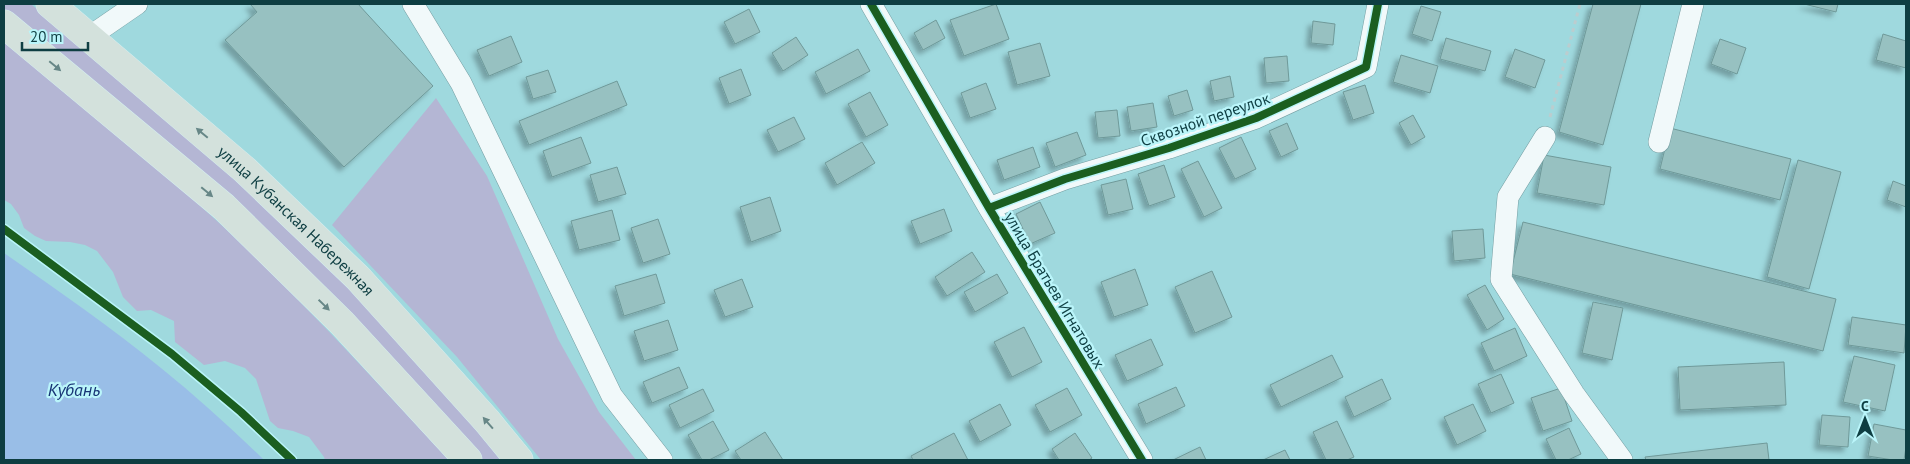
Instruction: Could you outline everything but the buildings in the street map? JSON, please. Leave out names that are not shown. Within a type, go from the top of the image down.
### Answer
[{"type":"main road","name":"улица Кубанская Набережная","points":[[50,4],[245,170],[358,278],[487,421],[519,460]]},
{"type":"main road","points":[[4,24],[224,206],[342,323],[468,460]]},
{"type":"street","points":[[89,37],[137,4]]},
{"type":"street","points":[[413,4],[461,84],[612,396],[662,460]]},
{"type":"street","name":"улица Братьев Игнатовых","points":[[871,4],[989,208],[1142,460]]},
{"type":"street","name":"Сквозной переулок","points":[[989,208],[1065,179],[1170,148],[1256,118],[1366,66],[1378,4]]},
{"type":"street","points":[[1658,142],[1693,4]]},
{"type":"street","points":[[1545,136],[1508,197],[1501,279],[1574,394],[1622,460]]},
{"type":"path","points":[[1545,136],[1580,4]]},
{"type":"shaded area","points":[[4,4],[31,4],[232,176],[355,295],[446,393],[504,460],[480,460],[160,137],[4,10]]},
{"type":"shaded area","points":[[4,39],[193,199],[223,227],[328,331],[449,460],[325,460],[309,437],[278,428],[270,421],[256,379],[245,368],[225,361],[204,365],[175,342],[174,321],[151,310],[137,311],[123,297],[113,272],[97,251],[85,245],[70,242],[46,241],[24,228],[19,215],[11,204],[4,200]]},
{"type":"shaded area","points":[[436,98],[487,176],[558,339],[599,412],[636,460],[541,460],[457,357],[332,225]]},
{"type":"water","name":"Кубань","points":[[4,253],[84,309],[142,353],[201,401],[264,460],[4,460]]},
{"type":"cycle path","points":[[871,4],[989,208],[1142,460]]},
{"type":"cycle path","points":[[989,208],[1065,179],[1169,148],[1256,118],[1366,67],[1378,4]]},
{"type":"cycle path","points":[[4,229],[172,354],[241,412],[292,460]]}]
